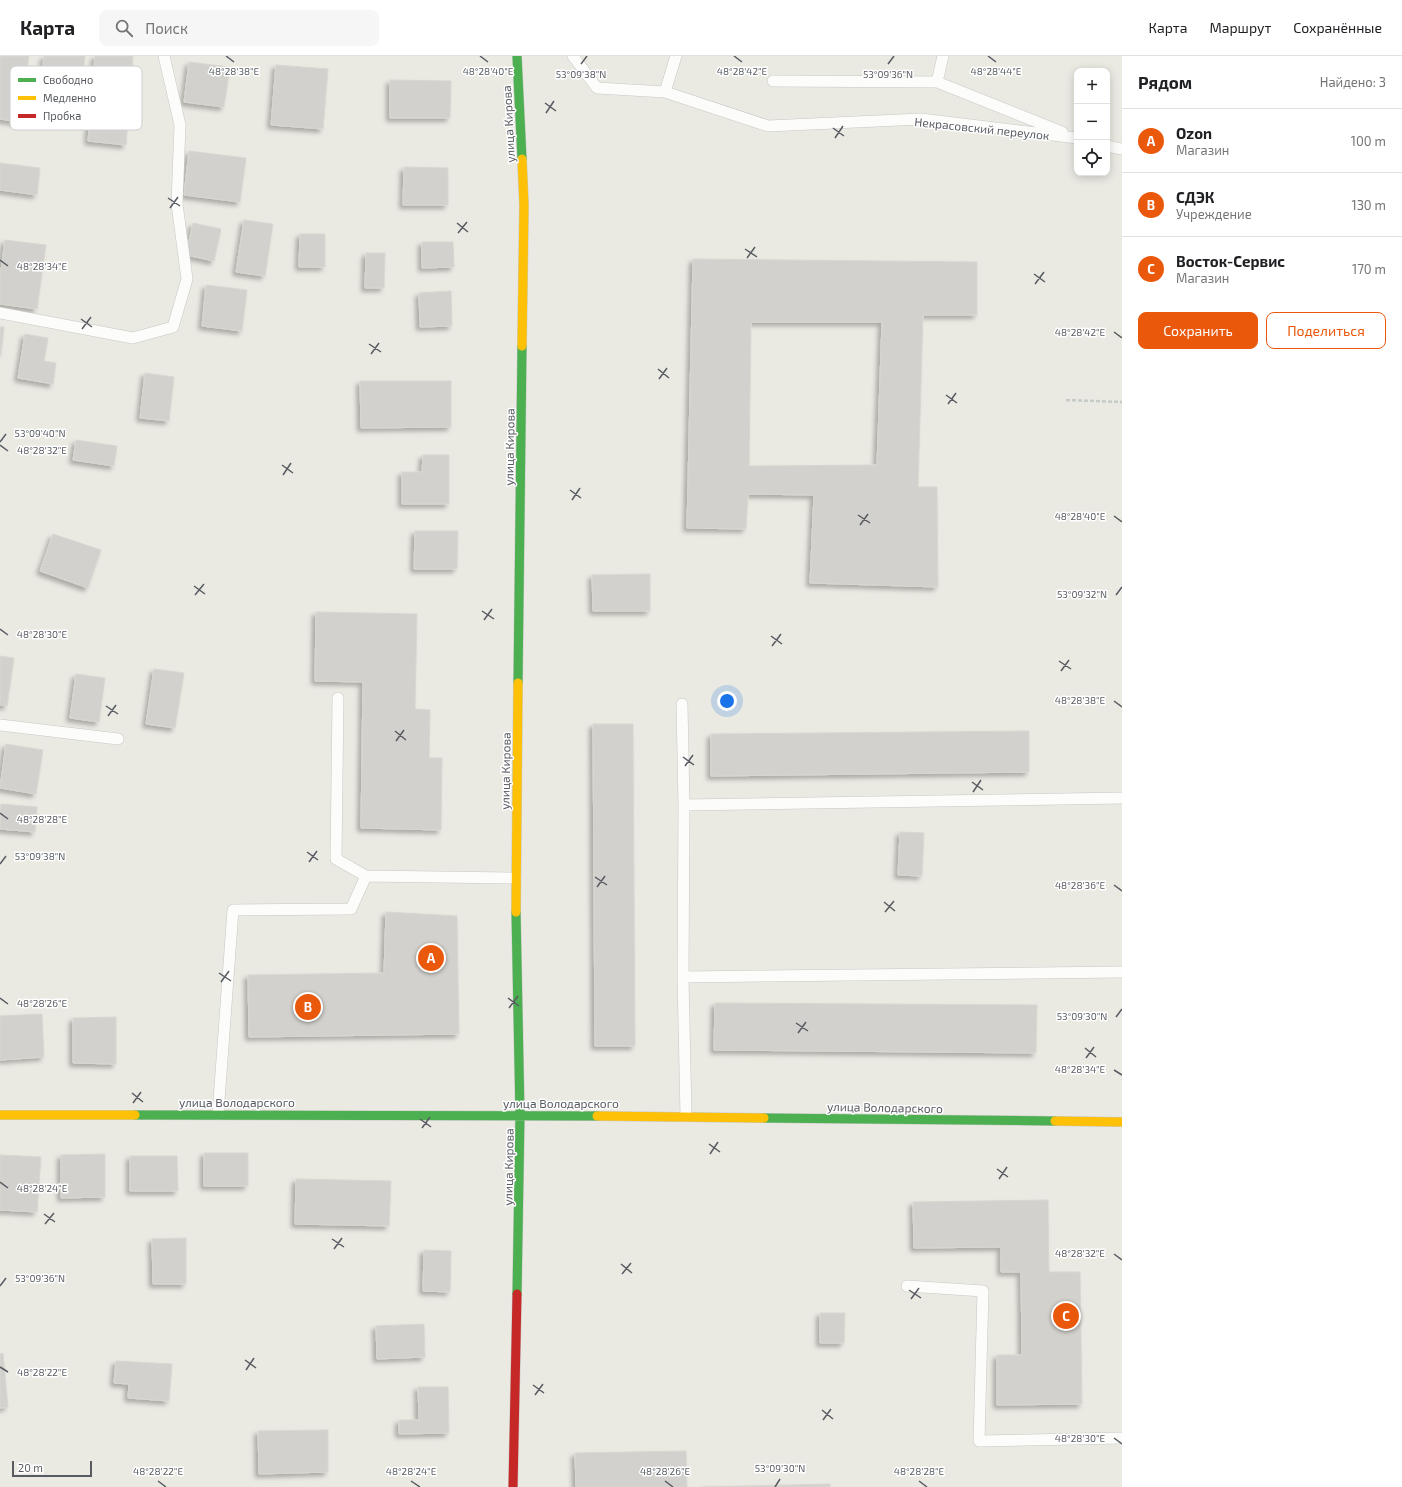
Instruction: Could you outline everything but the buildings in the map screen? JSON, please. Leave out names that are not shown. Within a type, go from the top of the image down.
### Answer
[{"type":"street","name":"улица Кирова","points":[[513,1487],[520,1115],[515,878],[524,205],[517,56]]},
{"type":"street","name":"улица Володарского","points":[[0,1115],[218,1114],[686,1116],[1122,1122]]},
{"type":"lane","points":[[0,314],[133,338],[173,327],[187,279],[177,204],[180,126],[164,56]]},
{"type":"lane","name":"Некрасовский переулок","points":[[573,56],[597,88],[665,92],[768,126],[921,119],[1074,138]]},
{"type":"lane","points":[[665,92],[676,56]]},
{"type":"lane","points":[[936,82],[944,56]]},
{"type":"lane","points":[[773,81],[936,82],[1074,137]]},
{"type":"lane","points":[[1110,147],[1122,149]]},
{"type":"lane","points":[[338,698],[336,859],[366,876],[515,878]]},
{"type":"lane","points":[[682,704],[684,806],[683,977],[686,1116]]},
{"type":"lane","points":[[0,725],[118,739]]},
{"type":"lane","points":[[684,806],[1122,798]]},
{"type":"lane","points":[[218,1114],[233,910],[351,909],[366,876]]},
{"type":"lane","points":[[683,977],[1122,972]]},
{"type":"lane","points":[[907,1286],[983,1291],[979,1441],[1122,1438]]},
{"type":"path","points":[[1066,400],[1122,402]]},
{"type":"traffic: fast","points":[[517,56],[522,159]]},
{"type":"traffic: fast","points":[[518,683],[522,346]]},
{"type":"traffic: fast","points":[[516,912],[520,1115],[517,1294]]},
{"type":"traffic: fast","points":[[135,1115],[597,1116]]},
{"type":"traffic: fast","points":[[764,1118],[1055,1121]]},
{"type":"traffic: slow","points":[[522,159],[524,205],[522,346]]},
{"type":"traffic: slow","points":[[516,912],[518,683]]},
{"type":"traffic: slow","points":[[0,1115],[135,1115]]},
{"type":"traffic: slow","points":[[597,1116],[764,1118]]},
{"type":"traffic: slow","points":[[1055,1121],[1122,1122]]},
{"type":"traffic: jam","points":[[513,1487],[517,1294]]},
{"type":"place","name":"Ozon","points":[[431,958]]},
{"type":"place","name":"СДЭК","points":[[308,1007]]},
{"type":"place","name":"Восток-Сервис","points":[[1066,1316]]}]
